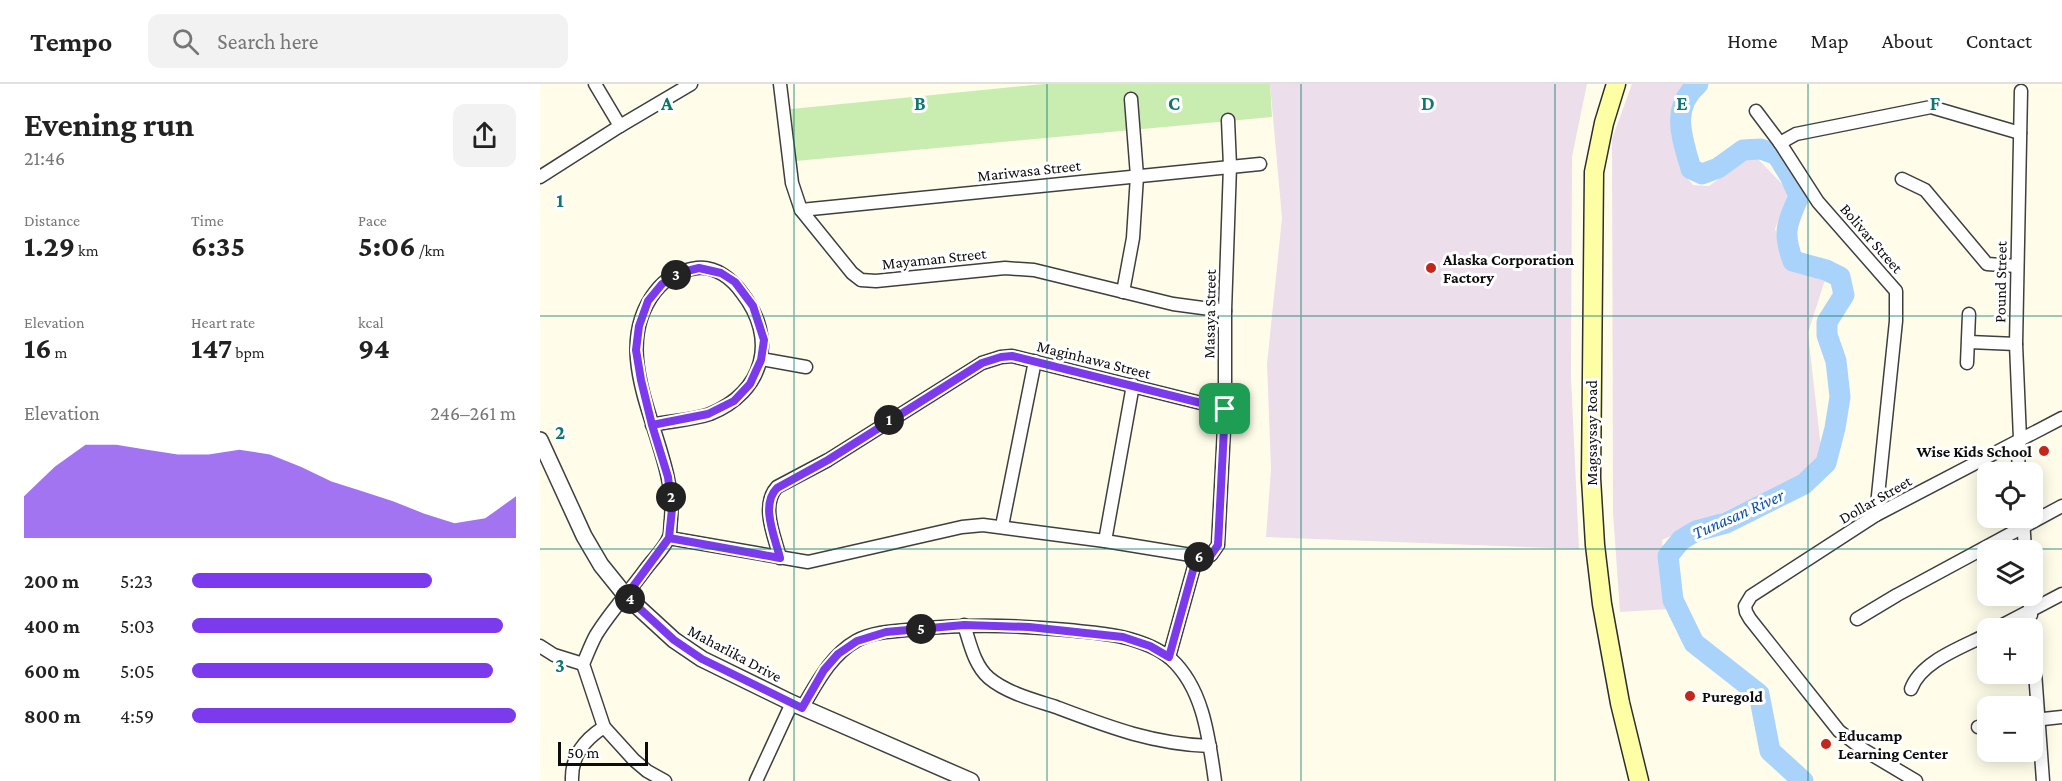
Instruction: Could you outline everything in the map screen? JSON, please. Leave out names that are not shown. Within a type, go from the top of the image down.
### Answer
[{"type":"main road","name":"Magsaysay Road","points":[[1616,84],[1610,97],[1598,148],[1593,184],[1591,486],[1602,604],[1620,703],[1640,781]]},
{"type":"street","points":[[595,84],[620,126]]},
{"type":"street","points":[[540,177],[691,84]]},
{"type":"street","name":"Mayaman Street","points":[[780,84],[792,183],[801,210],[852,273],[861,280],[876,281],[1005,268],[1034,270],[1173,304],[1225,310]]},
{"type":"street","name":"Pound Street","points":[[2018,462],[2020,439],[2016,344],[2016,266],[2021,91]]},
{"type":"street","points":[[1123,292],[1133,238],[1137,176],[1131,99]]},
{"type":"street","points":[[1780,143],[1796,134],[1931,107],[2020,133]]},
{"type":"street","name":"Bolivar Street","points":[[1756,111],[1780,143],[1818,202],[1896,291],[1896,321],[1876,515]]},
{"type":"street","name":"Masaya Street","points":[[1197,556],[1211,555],[1218,545],[1225,409],[1225,310],[1230,166],[1228,120]]},
{"type":"street","name":"Mariwasa Street","points":[[801,210],[1260,164]]},
{"type":"street","points":[[1902,179],[1925,190],[1987,264],[2016,266]]},
{"type":"street","points":[[652,425],[708,414],[734,401],[750,384],[761,360],[764,340],[753,306],[735,282],[721,273],[699,268],[679,273],[662,284],[648,301],[639,326],[636,350],[641,380],[652,425],[668,477],[672,509],[669,538],[596,636],[583,664],[603,727],[646,771],[665,781]]},
{"type":"street","points":[[1967,363],[1969,314]]},
{"type":"street","points":[[1969,342],[2016,344]]},
{"type":"street","name":"Maginhawa Street","points":[[780,558],[768,508],[771,494],[777,488],[828,460],[982,363],[1012,356],[1225,409]]},
{"type":"street","points":[[761,360],[806,368]]},
{"type":"street","points":[[1002,526],[1035,362]]},
{"type":"street","points":[[1105,541],[1133,385]]},
{"type":"street","name":"Dollar Street","points":[[1916,781],[1864,750],[1839,731],[1750,619],[1745,606],[1751,596],[1876,515],[2062,418]]},
{"type":"street","name":"Maharlika Drive","points":[[540,440],[584,536],[600,565],[626,596],[674,640],[702,659],[797,706],[971,781]]},
{"type":"street","points":[[2043,514],[2062,506]]},
{"type":"street","points":[[669,538],[808,562],[962,527],[1002,526],[1197,556],[1169,657]]},
{"type":"street","points":[[1857,619],[2013,528]]},
{"type":"street","points":[[2017,618],[2062,594]]},
{"type":"street","points":[[2030,606],[2031,618]]},
{"type":"street","points":[[964,625],[981,669],[999,684],[1032,699],[1148,739],[1182,745],[1210,746]]},
{"type":"street","points":[[756,781],[797,706],[838,654],[857,641],[886,632],[964,625],[1029,627],[1102,634],[1138,642],[1169,657],[1189,681],[1199,701],[1210,746],[1215,781]]},
{"type":"street","points":[[1911,689],[1919,673],[1977,640]]},
{"type":"street","points":[[540,646],[554,655],[583,664]]},
{"type":"street","points":[[2043,719],[2062,717]]},
{"type":"street","points":[[572,781],[576,756],[588,738],[603,727]]},
{"type":"street","points":[[2041,762],[2043,781]]},
{"type":"shaded area","points":[[1270,84],[1587,84],[1572,157],[1571,377],[1579,549],[1266,537],[1271,469],[1267,364],[1282,218]]},
{"type":"shaded area","points":[[1632,84],[1685,84],[1678,93],[1675,143],[1680,170],[1693,185],[1709,186],[1753,154],[1789,191],[1775,229],[1790,267],[1825,280],[1808,333],[1822,457],[1809,473],[1662,540],[1670,609],[1620,612],[1613,513],[1612,139]]},
{"type":"green space","points":[[1044,84],[1270,84],[1272,117],[796,161],[791,109]]},
{"type":"waterway","name":"Tunasan River","points":[[1698,84],[1689,93],[1681,113],[1684,146],[1691,169],[1702,174],[1718,168],[1743,150],[1761,149],[1777,155],[1799,196],[1787,228],[1793,261],[1826,270],[1840,277],[1844,295],[1827,322],[1827,335],[1836,361],[1840,397],[1826,463],[1804,484],[1726,523],[1696,531],[1681,540],[1668,556],[1673,600],[1694,643],[1759,694],[1770,751],[1803,781]]},
{"type":"place","name":"Alaska Corporation Factory","points":[[1431,268]]},
{"type":"place","name":"Wise Kids School","points":[[2044,451]]},
{"type":"place","name":"Puregold","points":[[1690,696]]},
{"type":"place","name":"Educamp Learning Center","points":[[1826,744]]},
{"type":"route","points":[[1225,409],[1012,356],[1001,357],[982,363],[828,460],[777,488],[771,494],[768,508],[780,558],[669,538],[672,509],[668,477],[652,425],[708,414],[734,401],[750,384],[761,360],[764,340],[753,306],[735,282],[721,273],[699,268],[679,273],[662,284],[648,301],[639,326],[636,350],[652,425],[668,477],[672,509],[669,538],[626,596],[674,640],[702,659],[802,708],[824,670],[838,654],[857,641],[886,632],[964,625],[1029,627],[1123,637],[1150,646],[1169,657],[1197,556],[1211,555],[1216,552],[1218,545],[1225,409]]}]
